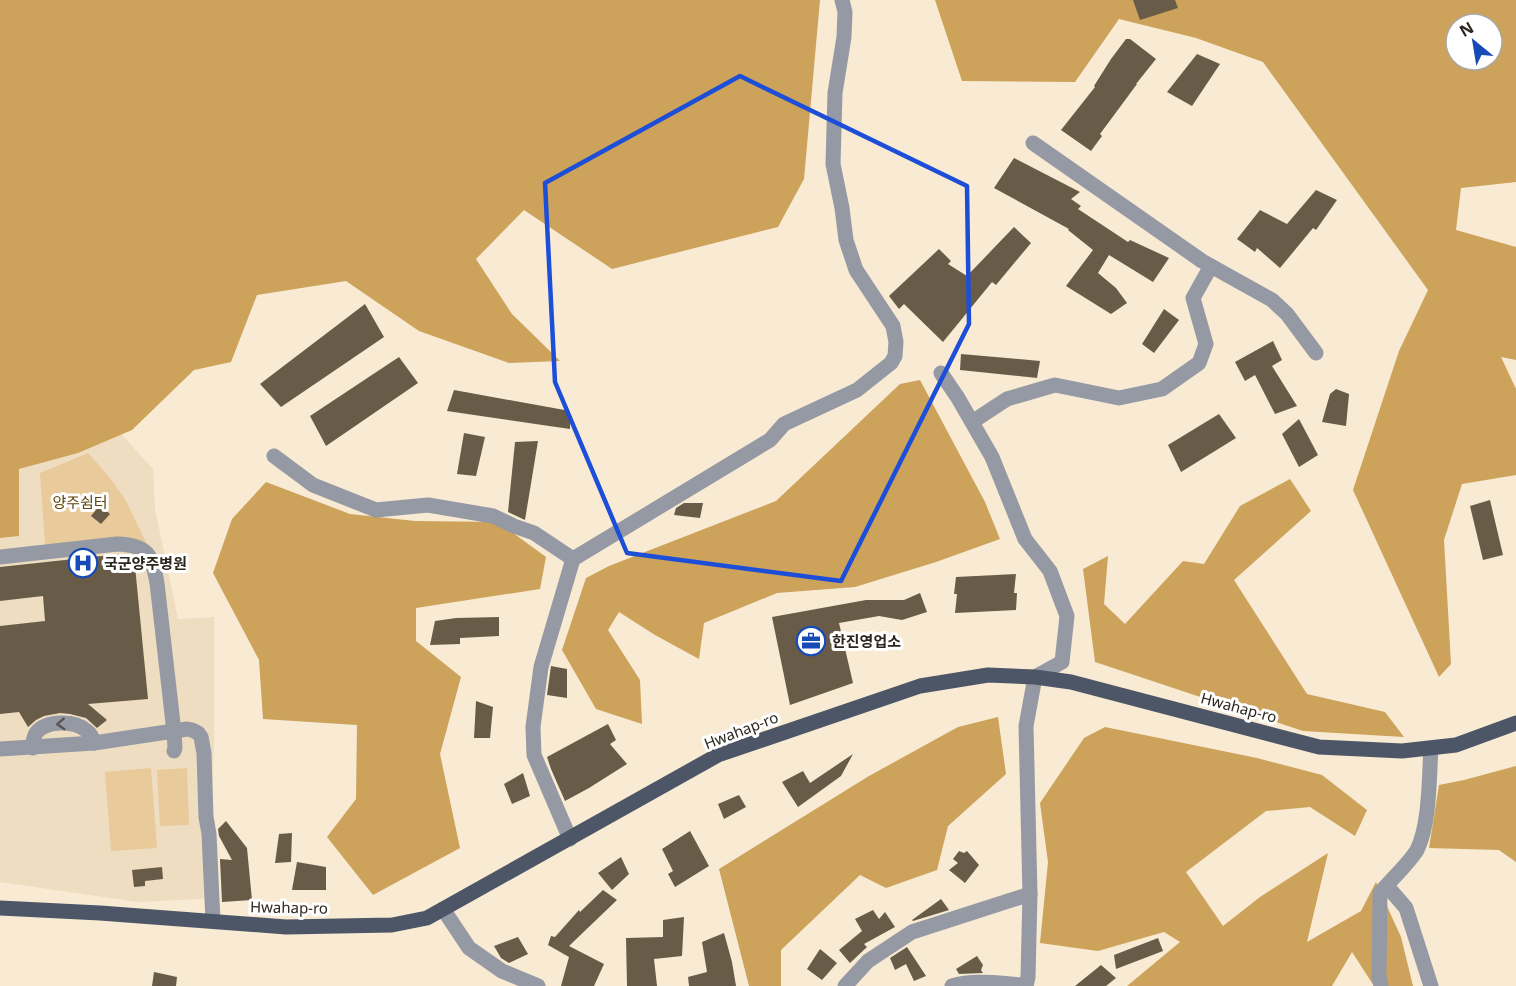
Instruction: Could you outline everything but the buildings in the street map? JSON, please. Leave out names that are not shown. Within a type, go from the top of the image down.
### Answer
[{"type":"main road","name":"Hwahap-ro","points":[[0,908],[286,927],[392,925],[428,918],[718,755],[920,686],[988,675],[1035,677],[1071,682],[1319,747],[1402,751],[1456,745],[1516,723]]},
{"type":"street","points":[[570,839],[534,755],[533,727],[541,667],[573,559],[754,451],[770,440],[784,424],[857,390],[891,363],[895,356],[897,342],[893,326],[856,270],[846,240],[833,164],[835,93],[844,37],[842,0]]},
{"type":"street","points":[[1033,142],[1202,261],[1272,300],[1287,314],[1316,353]]},
{"type":"street","points":[[972,422],[1007,399],[1055,385],[1119,398],[1162,389],[1199,363],[1206,344],[1193,298],[1211,266]]},
{"type":"street","points":[[941,373],[992,457],[1025,539],[1050,572],[1066,616],[1062,662],[1035,677],[1026,726],[1030,894],[1026,985],[962,983],[952,986]]},
{"type":"street","points":[[274,456],[313,485],[376,510],[428,505],[493,516],[534,532],[573,559]]},
{"type":"street","points":[[0,558],[117,544],[128,544],[144,549],[154,565],[174,732],[174,751]]},
{"type":"street","points":[[33,748],[38,731],[45,726],[65,723],[87,731],[94,743]]},
{"type":"street","points":[[0,749],[94,743],[187,729],[196,731],[203,745],[213,921]]},
{"type":"street","points":[[1381,986],[1379,976],[1380,893],[1416,852],[1423,834],[1431,748]]},
{"type":"street","points":[[1387,886],[1406,908],[1431,986]]},
{"type":"street","points":[[845,986],[868,961],[912,932],[1030,894]]},
{"type":"street","points":[[443,909],[469,948],[500,979],[538,986]]},
{"type":"highlighted area","points":[[740,76],[967,186],[969,324],[841,581],[627,553],[555,382],[545,183]]},
{"type":"shaded area","points":[[0,0],[820,0],[804,179],[778,227],[612,269],[524,210],[476,259],[512,314],[560,361],[509,363],[419,331],[346,281],[257,295],[231,362],[194,370],[132,430],[78,453],[19,469],[19,536],[0,538]]},
{"type":"shaded area","points":[[935,0],[1516,0],[1516,182],[1461,188],[1456,230],[1516,247],[1516,360],[1501,357],[1516,389],[1516,475],[1462,484],[1444,540],[1451,664],[1439,677],[1353,490],[1399,351],[1428,290],[1263,62],[1196,38],[1119,19],[1075,82],[962,81]]},
{"type":"shaded area","name":"국군양주병원","points":[[0,277],[81,390],[153,469],[155,509],[178,619],[214,617],[214,745],[211,823],[218,898],[138,902],[0,882]]},
{"type":"shaded area","points":[[920,380],[985,502],[1000,539],[855,587],[777,593],[704,623],[699,659],[619,612],[608,630],[640,680],[642,724],[596,709],[562,650],[586,578],[609,566],[776,501],[900,384]]},
{"type":"shaded area","points":[[1290,479],[1311,511],[1234,580],[1307,694],[1385,712],[1404,737],[1303,731],[1095,662],[1083,569],[1108,556],[1104,604],[1125,624],[1183,561],[1204,564],[1240,506]]},
{"type":"shaded area","points":[[266,482],[350,514],[415,521],[498,522],[546,557],[540,589],[416,608],[416,641],[461,677],[440,754],[460,848],[373,895],[327,837],[356,799],[357,725],[263,719],[259,660],[213,573],[232,519]]},
{"type":"shaded area","points":[[998,717],[1006,774],[948,826],[937,870],[886,888],[860,875],[781,950],[781,986],[749,986],[719,869],[869,776],[958,727]]},
{"type":"shaded area","points":[[1105,727],[1257,758],[1322,775],[1367,810],[1355,836],[1310,807],[1266,811],[1186,872],[1223,926],[1260,897],[1328,853],[1307,942],[1361,911],[1376,882],[1401,937],[1413,986],[1374,986],[1352,952],[1332,986],[1127,986],[1180,942],[1164,932],[1098,951],[1040,943],[1048,862],[1040,803],[1084,738]]},
{"type":"shaded area","points":[[1516,766],[1516,862],[1499,850],[1429,848],[1439,785]]},
{"type":"green space","name":"양주쉼터","points":[[88,453],[126,501],[149,549],[45,545],[40,473]]},
{"type":"green space","points":[[151,768],[157,848],[111,851],[105,772]]},
{"type":"green space","points":[[187,768],[189,825],[160,826],[157,770]]},
{"type":"place","name":"국군양주병원","points":[[83,563]]},
{"type":"place","name":"한진영업소","points":[[811,641]]}]
